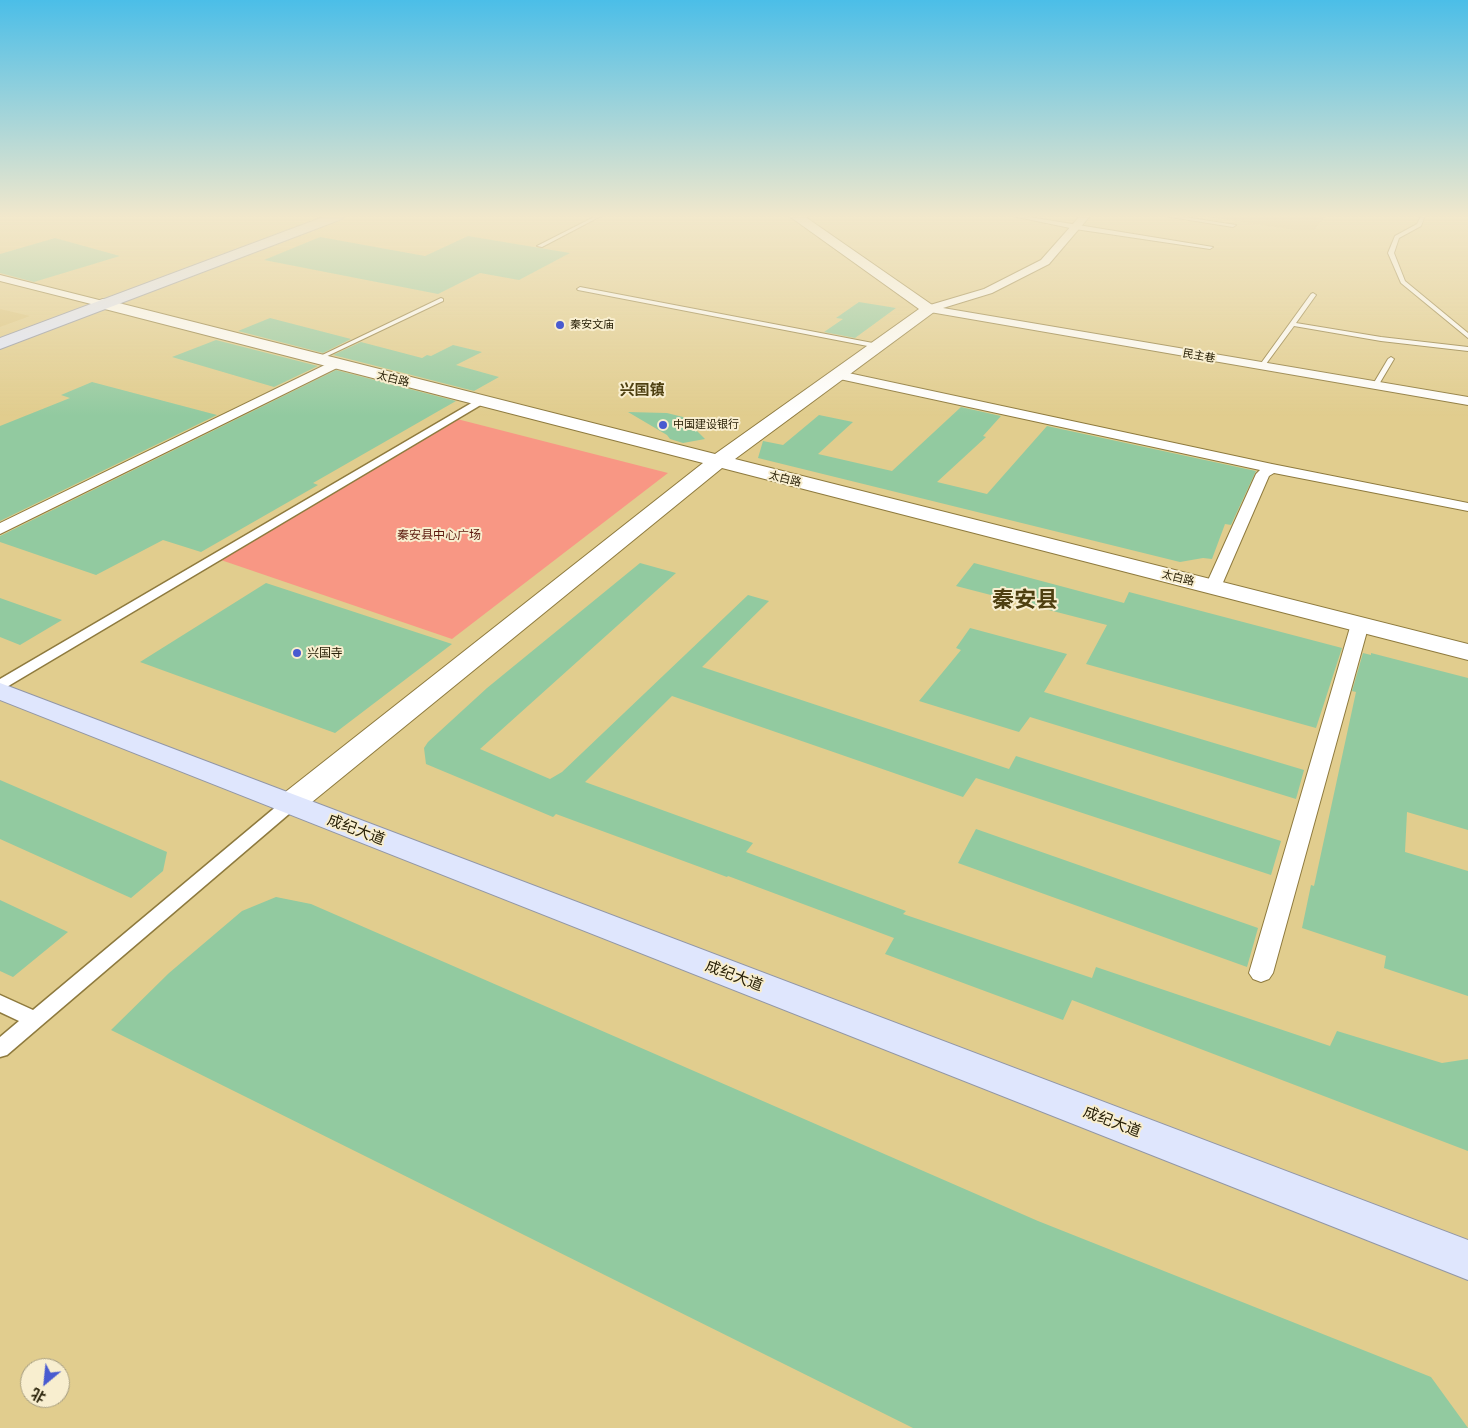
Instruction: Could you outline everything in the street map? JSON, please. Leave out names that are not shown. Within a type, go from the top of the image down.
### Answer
[{"type":"main road","points":[[0,344],[160,283]]},
{"type":"main road","points":[[290,804],[718,462],[930,309],[892,283]]},
{"type":"main road","name":"太白路","points":[[103,304],[1468,652]]},
{"type":"main road","name":"成纪大道","points":[[0,692],[1468,1260]]},
{"type":"street","points":[[18,283],[103,304]]},
{"type":"street","points":[[930,309],[988,291],[1004,283]]},
{"type":"street","name":"民主巷","points":[[930,309],[1468,401]]},
{"type":"street","points":[[0,529],[326,361]]},
{"type":"street","points":[[838,374],[1272,468],[1468,507]]},
{"type":"street","points":[[0,685],[480,401]]},
{"type":"street","points":[[1213,587],[1263,474],[1272,468]]},
{"type":"street","points":[[1261,973],[1360,624]]},
{"type":"street","points":[[0,1049],[290,804]]},
{"type":"street","points":[[0,1002],[35,1020]]},
{"type":"lane","points":[[1404,283],[1468,336]]},
{"type":"lane","points":[[580,289],[878,346]]},
{"type":"lane","points":[[1261,367],[1313,295]]},
{"type":"lane","points":[[326,361],[441,300]]},
{"type":"lane","points":[[1293,324],[1382,339],[1468,349]]},
{"type":"lane","points":[[1375,386],[1391,359]]},
{"type":"shaded area","points":[[0,309],[30,316],[0,327]]},
{"type":"green space","name":"秦安县中心广场","points":[[457,419],[668,473],[452,639],[218,559]]},
{"type":"building","points":[[380,283],[461,283],[438,294]]},
{"type":"building","points":[[859,302],[896,308],[855,338],[824,332],[843,319],[836,318]]},
{"type":"building","points":[[270,318],[351,339],[323,353],[238,331]]},
{"type":"building","points":[[216,340],[318,366],[274,387],[172,357]]},
{"type":"building","points":[[361,342],[422,358],[427,355],[431,356],[453,345],[482,352],[456,365],[499,377],[474,391],[333,355]]},
{"type":"building","points":[[336,370],[456,401],[313,483],[318,485],[201,552],[163,540],[96,575],[0,542],[0,536]]},
{"type":"building","points":[[92,382],[217,415],[0,521],[0,426],[70,398],[61,395]]},
{"type":"building","points":[[961,407],[1001,416],[983,436],[986,437],[937,482],[987,494],[1047,426],[1256,471],[1231,525],[1225,524],[1212,559],[1203,558],[1180,562],[758,458],[763,441],[783,445],[819,415],[853,422],[818,454],[892,471]]},
{"type":"building","points":[[628,412],[667,413],[683,417],[705,439],[683,443],[670,439],[667,435]]},
{"type":"building","points":[[640,563],[676,573],[480,749],[550,779],[562,772],[748,595],[769,601],[702,667],[1009,769],[1016,756],[1281,841],[1271,875],[976,778],[963,797],[672,696],[585,782],[753,843],[746,852],[906,911],[903,914],[1092,978],[1096,967],[1330,1046],[1337,1031],[1442,1063],[1468,1059],[1468,1151],[1072,1000],[1063,1020],[885,954],[894,938],[556,814],[553,817],[426,764],[424,748],[428,742],[487,688]]},
{"type":"building","points":[[974,563],[1124,603],[1129,592],[1342,648],[1316,728],[1086,664],[1107,625],[956,586]]},
{"type":"building","name":"兴国寺","points":[[266,583],[452,644],[335,733],[140,662]]},
{"type":"building","points":[[0,598],[62,620],[20,645],[0,637]]},
{"type":"building","points":[[970,628],[1067,654],[1044,692],[1304,770],[1296,799],[1030,717],[1019,732],[919,701],[961,650],[956,648]]},
{"type":"building","points":[[1363,653],[1371,655],[1371,653],[1468,678],[1468,830],[1407,812],[1405,852],[1468,871],[1468,996],[1384,968],[1386,956],[1302,928],[1311,885],[1314,886],[1356,692],[1352,691]]},
{"type":"building","points":[[0,780],[167,852],[163,871],[131,898],[0,839]]},
{"type":"building","points":[[976,829],[1258,928],[1247,967],[958,863]]},
{"type":"building","points":[[276,897],[311,904],[1038,1221],[1431,1377],[1468,1428],[913,1428],[111,1030],[169,973],[242,911]]},
{"type":"building","points":[[0,900],[68,932],[13,977],[0,971]]},
{"type":"place","name":"秦安文庙","points":[[560,325]]},
{"type":"place","name":"中国建设银行","points":[[663,425]]},
{"type":"place","name":"兴国寺","points":[[297,653]]},
{"type":"district","name":"兴国镇","points":[[642,390]]},
{"type":"district","name":"秦安县","points":[[1025,600]]}]
